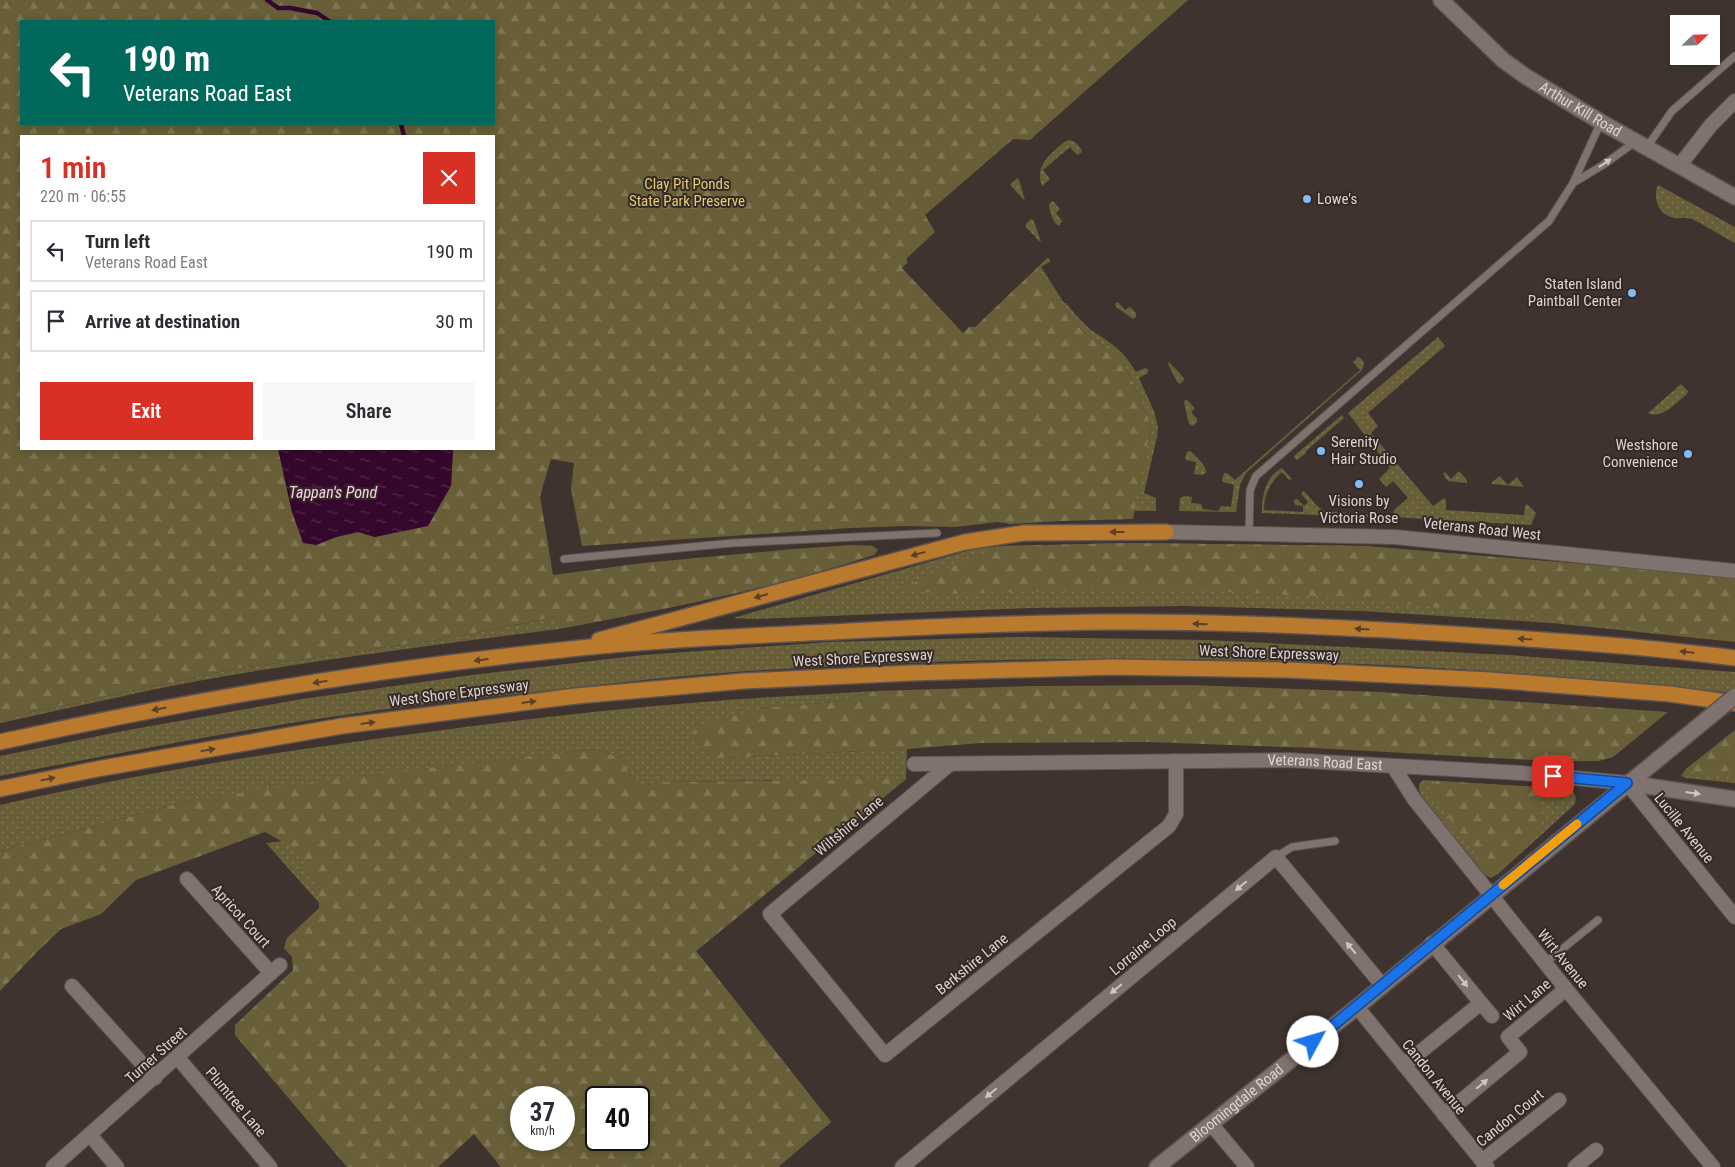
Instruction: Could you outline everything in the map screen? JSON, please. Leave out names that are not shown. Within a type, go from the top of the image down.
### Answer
[{"type":"highway","points":[[564,649],[965,542],[1024,532],[1166,532]]},
{"type":"highway","name":"West Shore Expressway","points":[[0,742],[100,720],[273,690],[386,672],[564,649],[751,636],[924,627],[1106,622],[1294,625],[1490,636],[1677,651],[1735,658]]},
{"type":"highway","name":"West Shore Expressway","points":[[0,789],[97,769],[342,726],[576,696],[764,680],[911,673],[1113,667],[1290,670],[1490,680],[1670,694],[1735,702]]},
{"type":"street","name":"Arthur Kill Road","points":[[1442,0],[1503,60],[1561,99],[1735,197]]},
{"type":"street","points":[[1680,166],[1712,125],[1735,101]]},
{"type":"street","name":"Veterans Road West","points":[[1166,532],[1396,537],[1735,570]]},
{"type":"street","name":"Bloomingdale Road","points":[[1157,1167],[1356,1007],[1735,696]]},
{"type":"street","name":"Veterans Road East","points":[[914,764],[1288,760],[1522,773],[1627,783],[1735,799]]},
{"type":"street","name":"Berkshire Lane","points":[[770,914],[885,1055],[1169,826],[1176,814],[1176,762]]},
{"type":"street","name":"Wiltshire Lane","points":[[770,914],[950,764]]},
{"type":"street","name":"Wirt Avenue","points":[[1393,766],[1414,799],[1545,963],[1714,1167]]},
{"type":"street","name":"Lucille Avenue","points":[[1627,783],[1735,917]]},
{"type":"street","points":[[1276,857],[1382,985]]},
{"type":"street","name":"Lorraine Loop","points":[[902,1167],[1276,857]]},
{"type":"street","name":"Apricot Court","points":[[187,879],[275,969]]},
{"type":"street","points":[[1432,943],[1492,1016]]},
{"type":"street","name":"Turner Street","points":[[53,1167],[178,1058],[275,969]]},
{"type":"street","points":[[72,986],[155,1078]]},
{"type":"street","name":"Wirt Lane","points":[[1444,1115],[1520,1052],[1508,1038],[1566,989]]},
{"type":"street","points":[[1404,1066],[1481,1003]]},
{"type":"street","name":"Candon Avenue","points":[[1356,1007],[1485,1164]]},
{"type":"street","name":"Plumtree Lane","points":[[178,1058],[270,1167]]},
{"type":"street","name":"Candon Court","points":[[1485,1164],[1559,1100]]},
{"type":"street","points":[[1211,1124],[1247,1167]]},
{"type":"street","points":[[90,1135],[117,1167]]},
{"type":"street","points":[[1575,1167],[1596,1150]]},
{"type":"lane","points":[[1573,183],[1642,144],[1672,110],[1735,56]]},
{"type":"lane","points":[[1249,534],[1250,490],[1256,476],[1549,221],[1573,183],[1601,122]]},
{"type":"lane","points":[[564,559],[733,543],[937,533]]},
{"type":"lane","points":[[1276,857],[1292,847],[1335,841]]},
{"type":"lane","points":[[1545,963],[1598,920]]},
{"type":"green space","name":"Clay Pit Ponds State Park Preserve","points":[[0,0],[1188,0],[1030,140],[1013,139],[925,215],[935,232],[907,258],[907,263],[902,268],[963,333],[969,327],[975,327],[1037,268],[1083,332],[1115,354],[1125,365],[1151,425],[1133,519],[1010,524],[997,522],[956,527],[850,528],[582,546],[571,489],[574,463],[551,459],[540,496],[553,575],[643,563],[793,549],[854,545],[873,546],[878,550],[874,555],[836,567],[757,588],[678,606],[559,629],[555,617],[444,639],[234,669],[0,719]]},
{"type":"green space","points":[[1069,140],[1075,142],[1082,150],[1081,153],[1077,155],[1070,147],[1043,170],[1050,179],[1042,186],[1040,175],[1044,162],[1055,150]]},
{"type":"green space","points":[[1017,178],[1019,180],[1025,201],[1010,185]]},
{"type":"green space","points":[[1658,185],[1735,227],[1735,243],[1694,220],[1674,218],[1662,212],[1656,199]]},
{"type":"green space","points":[[1053,201],[1060,209],[1056,213],[1062,221],[1059,226],[1053,219],[1050,210],[1049,204]]},
{"type":"green space","points":[[1031,219],[1034,221],[1041,242],[1026,227],[1026,224]]},
{"type":"green space","points":[[1047,258],[1050,259],[1050,262],[1041,267],[1064,303],[1090,329],[1121,352],[1136,372],[1145,368],[1148,369],[1148,373],[1139,378],[1154,411],[1158,427],[1144,493],[1156,498],[1156,511],[1134,511],[1151,425],[1125,365],[1115,354],[1083,332],[1037,268]]},
{"type":"green space","points":[[1118,302],[1125,310],[1130,307],[1136,313],[1136,317],[1133,319],[1116,307],[1115,304]]},
{"type":"green space","points":[[1438,337],[1445,346],[1368,413],[1378,426],[1371,433],[1433,506],[1444,498],[1446,500],[1446,510],[1524,515],[1527,504],[1536,513],[1531,525],[1392,517],[1394,510],[1408,498],[1393,481],[1386,487],[1379,479],[1390,468],[1348,413]]},
{"type":"green space","points":[[1358,357],[1363,362],[1362,370],[1246,473],[1240,485],[1236,512],[1179,511],[1180,498],[1184,496],[1192,497],[1191,503],[1201,504],[1203,509],[1218,511],[1221,506],[1231,507],[1234,485],[1223,482],[1224,473],[1227,473],[1235,480],[1360,370],[1353,362]]},
{"type":"green space","points":[[1169,362],[1184,378],[1180,384],[1177,382],[1168,364]]},
{"type":"green space","points":[[1681,384],[1688,391],[1687,394],[1663,412],[1653,415],[1648,413]]},
{"type":"green space","points":[[1186,399],[1195,408],[1191,412],[1197,419],[1197,422],[1193,426],[1189,424],[1184,402]]},
{"type":"green space","points":[[1342,415],[1344,418],[1306,453],[1297,460],[1295,459],[1294,456]]},
{"type":"green space","points":[[1190,451],[1201,461],[1206,473],[1202,475],[1194,474],[1196,462],[1186,460],[1187,452]]},
{"type":"green space","points":[[1282,468],[1292,479],[1289,480],[1282,472],[1274,480],[1268,489],[1264,510],[1303,512],[1303,506],[1295,505],[1294,500],[1297,499],[1304,506],[1308,502],[1301,494],[1304,491],[1324,511],[1371,515],[1375,517],[1262,513],[1268,481]]},
{"type":"green space","points":[[1459,471],[1467,480],[1467,483],[1448,481],[1443,474],[1445,472],[1451,479]]},
{"type":"green space","points":[[1500,476],[1508,485],[1517,477],[1524,487],[1492,484]]},
{"type":"green space","points":[[1127,543],[1364,546],[1735,577],[1735,642],[1552,623],[1362,611],[1184,606],[1030,608],[753,619],[733,618],[974,549],[1004,546]]},
{"type":"green space","points":[[1127,543],[1364,546],[1735,577],[1735,641],[1523,616],[1341,598],[1161,588],[949,594],[900,590],[929,575],[1004,546]]},
{"type":"green space","points":[[556,617],[559,629],[351,656],[226,676],[141,692],[0,723],[0,719],[234,669],[444,639]]},
{"type":"green space","points":[[1021,637],[1206,640],[1509,655],[1735,672],[1735,693],[1475,670],[1270,661],[1101,659],[848,665],[685,676],[402,707],[237,732],[0,776],[0,756],[123,731],[302,699],[472,675],[643,655],[829,642]]},
{"type":"green space","points":[[1190,685],[1380,692],[1668,712],[1613,757],[1599,761],[1550,761],[1315,748],[1148,742],[981,743],[907,749],[720,758],[694,743],[692,733],[698,727],[759,708],[835,702],[876,691],[1035,686]]},
{"type":"green space","points":[[876,691],[835,702],[759,708],[720,758],[907,749],[906,779],[696,951],[831,1122],[778,1167],[501,1167],[474,1134],[438,1167],[773,780],[658,782],[637,788],[621,758],[596,749],[188,801],[0,851],[0,805],[132,777],[309,748],[441,730],[615,710]]},
{"type":"green space","points":[[1735,730],[1735,783],[1681,776],[1686,769]]},
{"type":"green space","points":[[1735,730],[1735,774],[1690,772],[1688,769]]},
{"type":"green space","points":[[596,749],[621,758],[637,788],[658,782],[906,779],[696,951],[831,1122],[778,1167],[501,1167],[474,1134],[438,1167],[347,1167],[235,1035],[235,1025],[293,970],[292,957],[284,948],[287,938],[319,908],[319,894],[299,851],[265,832],[136,880],[101,914],[61,929],[0,991],[0,851],[188,801],[366,775]]},
{"type":"green space","points":[[1423,780],[1571,789],[1576,800],[1574,805],[1498,874],[1491,878],[1486,876],[1422,797],[1419,784]]},
{"type":"green space","points":[[1436,781],[1534,787],[1541,816],[1535,838],[1493,873],[1486,869],[1432,794],[1432,786]]},
{"type":"green space","points":[[414,822],[320,904],[266,843],[276,842]]},
{"type":"water","name":"Tappan's Pond","points":[[278,450],[453,450],[451,486],[428,526],[375,537],[358,532],[336,537],[316,545],[303,543],[292,512]]},
{"type":"waterway","points":[[267,0],[278,8],[290,8],[317,13],[328,20]]},
{"type":"waterway","points":[[401,125],[404,135]]},
{"type":"slow traffic","points":[[1503,885],[1577,824]]},
{"type":"place","name":"Lowe's","points":[[1307,199]]},
{"type":"place","name":"Staten Island Paintball Center","points":[[1632,293]]},
{"type":"place","name":"Serenity Hair Studio","points":[[1321,451]]},
{"type":"place","name":"Westshore Convenience","points":[[1688,454]]},
{"type":"place","name":"Visions by Victoria Rose","points":[[1359,484]]},
{"type":"route","points":[[1313,1042],[1627,783],[1553,776]]}]
